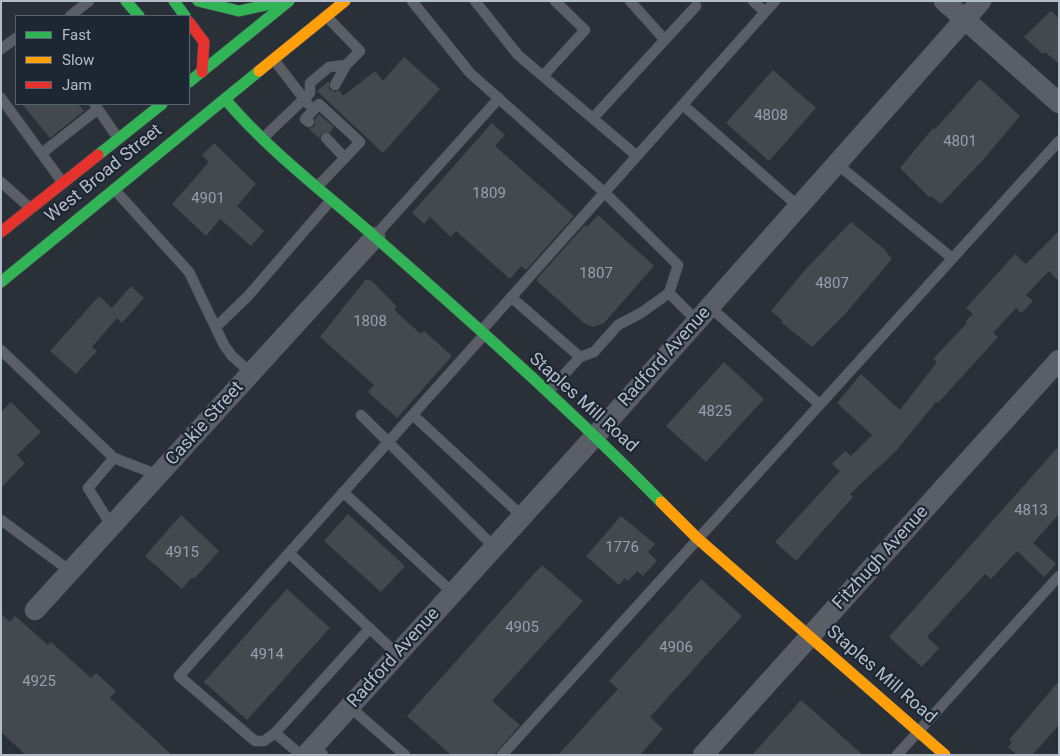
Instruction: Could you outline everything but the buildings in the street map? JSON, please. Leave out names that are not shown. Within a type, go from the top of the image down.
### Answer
[{"type":"main road","points":[[126,1],[138,15]]},
{"type":"main road","points":[[174,1],[184,15]]},
{"type":"main road","points":[[198,1],[234,12],[248,12],[284,1]]},
{"type":"main road","points":[[190,82],[205,75],[289,1]]},
{"type":"main road","name":"West Broad Street","points":[[1,282],[114,189],[222,96],[274,59],[345,1]]},
{"type":"main road","points":[[190,23],[204,42],[205,75]]},
{"type":"main road","points":[[190,67],[205,75]]},
{"type":"main road","name":"Staples Mill Road","points":[[222,96],[262,139],[375,237],[481,334],[596,435],[697,538],[945,755]]},
{"type":"main road","name":"West Broad Street","points":[[1,232],[161,105]]},
{"type":"street","points":[[944,1],[1059,104]]},
{"type":"street","name":"Radford Avenue","points":[[311,753],[397,654],[596,435],[981,1]]},
{"type":"street","name":"Caskie Street","points":[[34,610],[375,237]]},
{"type":"street","name":"Fitzhugh Avenue","points":[[712,752],[811,636],[1059,360]]},
{"type":"lane","points":[[71,15],[89,1]]},
{"type":"lane","points":[[412,1],[470,73],[605,192],[678,265],[669,293],[641,313],[618,325],[594,352],[580,357],[547,393]]},
{"type":"lane","points":[[475,1],[518,54],[637,156]]},
{"type":"lane","points":[[543,76],[585,30],[555,1]]},
{"type":"lane","points":[[630,1],[665,40]]},
{"type":"lane","points":[[753,1],[766,12]]},
{"type":"lane","points":[[370,628],[275,733],[264,741],[256,741],[178,676],[413,415],[511,297],[775,1]]},
{"type":"lane","points":[[593,118],[696,6]]},
{"type":"lane","points":[[326,16],[360,51],[346,65],[335,85]]},
{"type":"lane","points":[[1,49],[15,39]]},
{"type":"lane","points":[[274,59],[312,96]]},
{"type":"lane","points":[[314,110],[310,83],[330,66],[346,65]]},
{"type":"lane","points":[[262,139],[312,96]]},
{"type":"lane","points":[[1,98],[63,184]]},
{"type":"lane","points":[[375,237],[498,98]]},
{"type":"lane","points":[[309,122],[306,119],[319,104],[360,142],[318,187]]},
{"type":"lane","points":[[683,105],[798,207]]},
{"type":"lane","points":[[42,153],[96,107],[119,139]]},
{"type":"lane","points":[[326,138],[345,158]]},
{"type":"lane","points":[[502,755],[1059,141]]},
{"type":"lane","points":[[837,164],[952,258]]},
{"type":"lane","points":[[1,182],[31,209]]},
{"type":"lane","points":[[114,189],[190,272],[232,356],[251,373]]},
{"type":"lane","points":[[216,327],[248,296],[332,200]]},
{"type":"lane","points":[[669,293],[703,314],[819,404]]},
{"type":"lane","points":[[511,297],[580,357]]},
{"type":"lane","points":[[3,356],[114,458],[158,475]]},
{"type":"lane","points":[[362,415],[494,547]]},
{"type":"lane","points":[[413,415],[522,516]]},
{"type":"lane","points":[[112,525],[88,488],[114,458]]},
{"type":"lane","points":[[343,492],[453,593]]},
{"type":"lane","points":[[1,520],[70,571]]},
{"type":"lane","points":[[289,553],[397,654]]},
{"type":"lane","points":[[897,755],[1059,576]]},
{"type":"lane","points":[[350,707],[405,755]]},
{"type":"lane","points":[[275,733],[311,753]]},
{"type":"traffic: fast","points":[[126,1],[138,15]]},
{"type":"traffic: fast","points":[[174,1],[184,15]]},
{"type":"traffic: fast","points":[[198,1],[239,11],[280,2]]},
{"type":"traffic: fast","points":[[190,81],[289,1]]},
{"type":"traffic: fast","points":[[1,282],[259,71]]},
{"type":"traffic: fast","points":[[225,99],[278,154],[412,269],[521,367],[592,433],[661,502]]},
{"type":"traffic: fast","points":[[98,155],[161,105]]},
{"type":"traffic: slow","points":[[259,71],[345,1]]},
{"type":"traffic: slow","points":[[661,502],[697,538],[945,755]]},
{"type":"traffic: jam","points":[[190,23],[204,42],[202,72]]},
{"type":"traffic: jam","points":[[1,232],[98,155]]}]
